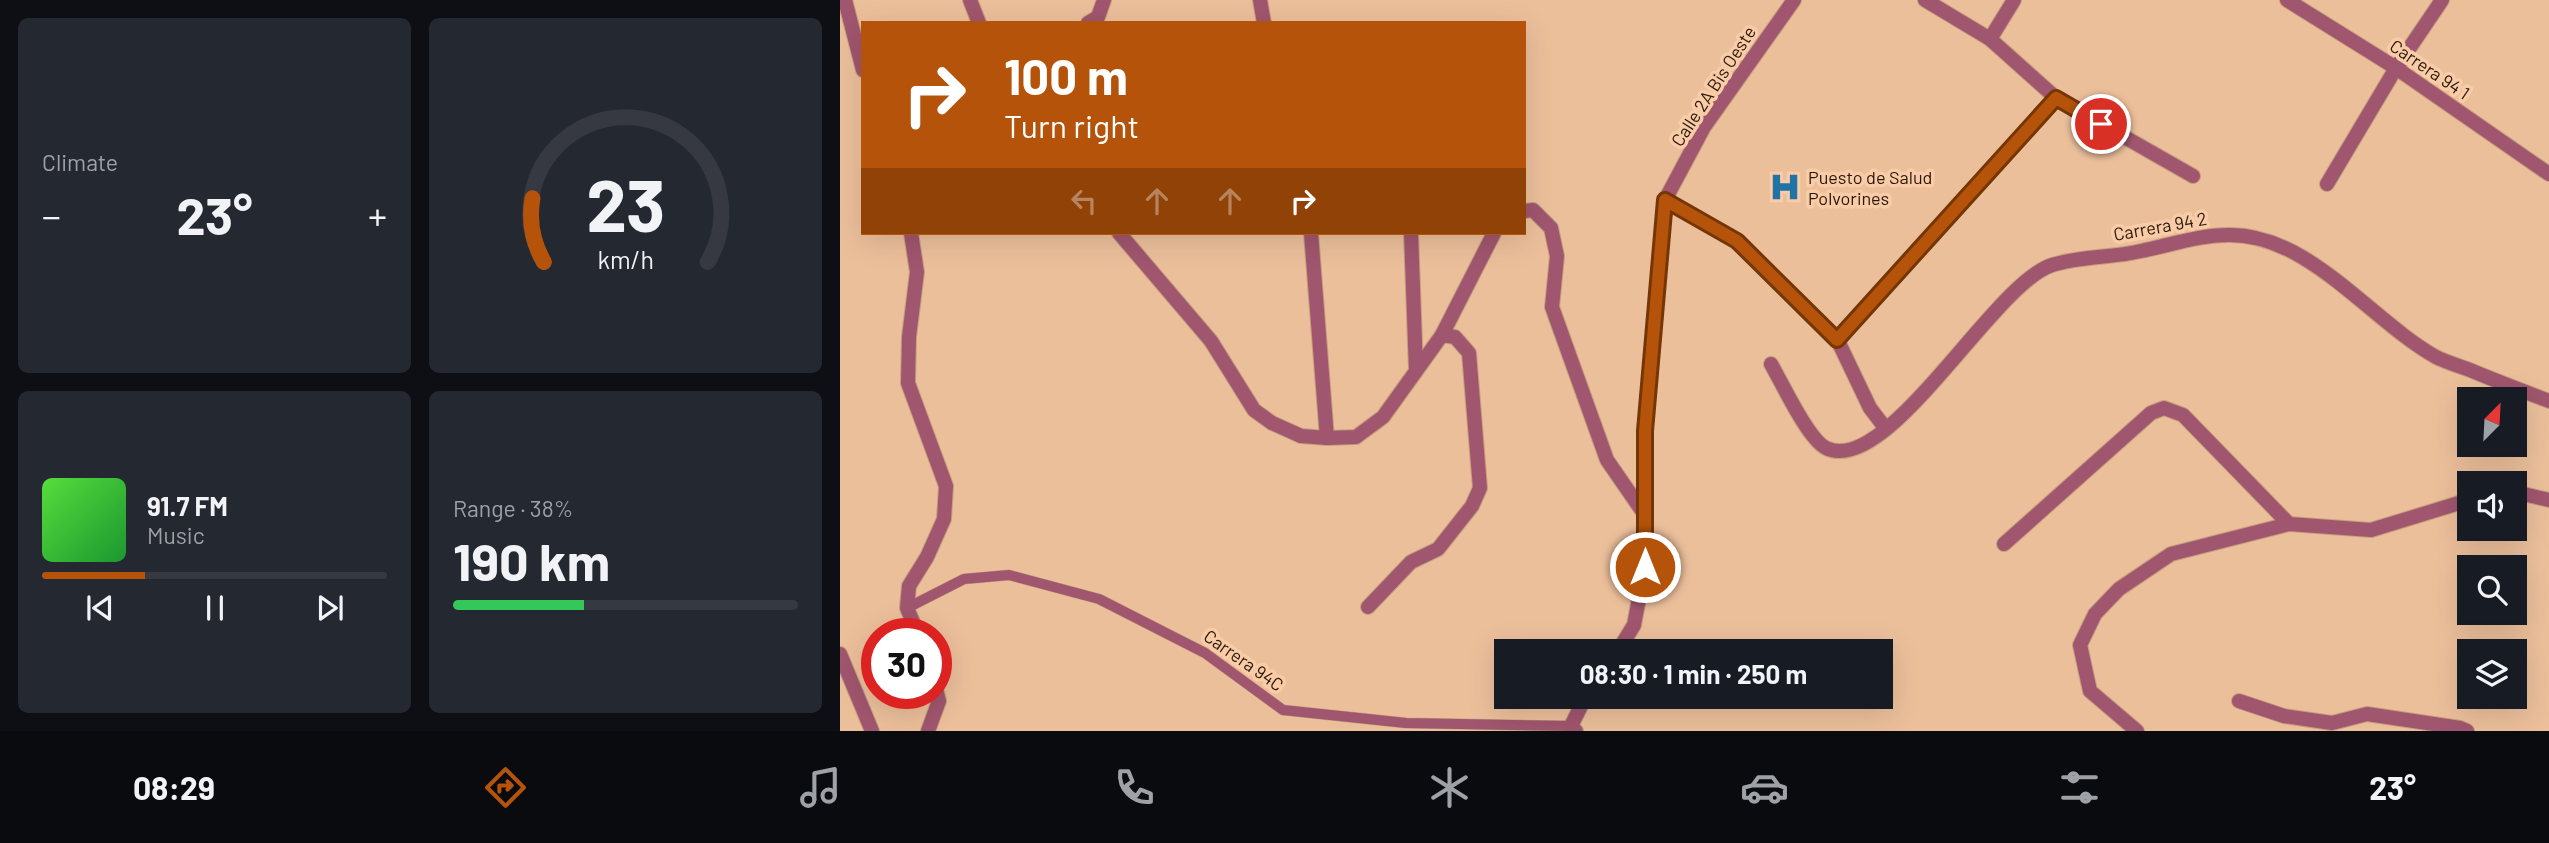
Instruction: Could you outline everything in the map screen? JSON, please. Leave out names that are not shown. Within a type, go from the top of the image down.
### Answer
[{"type":"street","points":[[845,0],[861,62]]},
{"type":"street","points":[[970,0],[978,21]]},
{"type":"street","points":[[1091,21],[1098,17],[1104,0]]},
{"type":"street","points":[[1260,0],[1264,21]]},
{"type":"street","name":"Calle 2A Bis Oeste","points":[[1625,639],[1634,625],[1645,567],[1645,431],[1665,200],[1704,127],[1793,0]]},
{"type":"street","points":[[1924,0],[1990,39],[2056,98],[2193,176]]},
{"type":"street","points":[[1990,39],[2014,0]]},
{"type":"street","name":"Carrera 94 1","points":[[2287,0],[2396,68],[2549,174]]},
{"type":"street","points":[[2327,184],[2396,68],[2442,0]]},
{"type":"street","points":[[1837,340],[2056,98]]},
{"type":"street","points":[[1665,200],[1737,241],[1837,340],[1870,408],[1886,429]]},
{"type":"street","points":[[1526,211],[1532,211],[1551,228],[1557,256],[1552,307],[1607,460],[1645,515]]},
{"type":"street","name":"Carrera 94 2","points":[[1772,364],[1811,434],[1824,447],[1840,452],[1868,443],[1912,406],[2016,290],[2050,265],[2095,256],[2140,252],[2199,236],[2233,234],[2267,241],[2313,263],[2390,326],[2437,357],[2549,401]]},
{"type":"street","points":[[911,235],[916,272],[909,337],[908,383],[946,486],[944,519],[927,557],[909,586],[907,608],[911,618]]},
{"type":"street","points":[[1121,235],[1211,341],[1254,410],[1272,423],[1301,436],[1327,438],[1356,437],[1383,417],[1442,335],[1493,235]]},
{"type":"street","points":[[1311,235],[1327,438]]},
{"type":"street","points":[[1411,235],[1416,370]]},
{"type":"street","points":[[1368,607],[1411,562],[1438,549],[1472,506],[1480,488],[1469,353],[1455,337],[1442,335]]},
{"type":"street","points":[[2004,544],[2151,413],[2164,408],[2183,415],[2289,524]]},
{"type":"street","points":[[2527,495],[2549,500]]},
{"type":"street","points":[[2137,731],[2090,691],[2080,645],[2095,614],[2119,589],[2171,554],[2289,524],[2371,530],[2457,504]]},
{"type":"street","points":[[840,654],[872,731]]},
{"type":"street","points":[[2239,701],[2284,716],[2332,723],[2367,714],[2468,731]]},
{"type":"street","points":[[928,731],[936,709]]},
{"type":"street","points":[[1574,728],[1581,709]]},
{"type":"lane","name":"Carrera 94C","points":[[907,608],[964,579],[1009,575],[1099,599],[1205,653],[1283,710],[1406,723],[1574,728]]},
{"type":"place","name":"Puesto de Salud Polvorines","points":[[1785,187]]},
{"type":"route","points":[[1645,567],[1645,431],[1665,200],[1737,241],[1837,340],[2056,98],[2101,124]]}]
